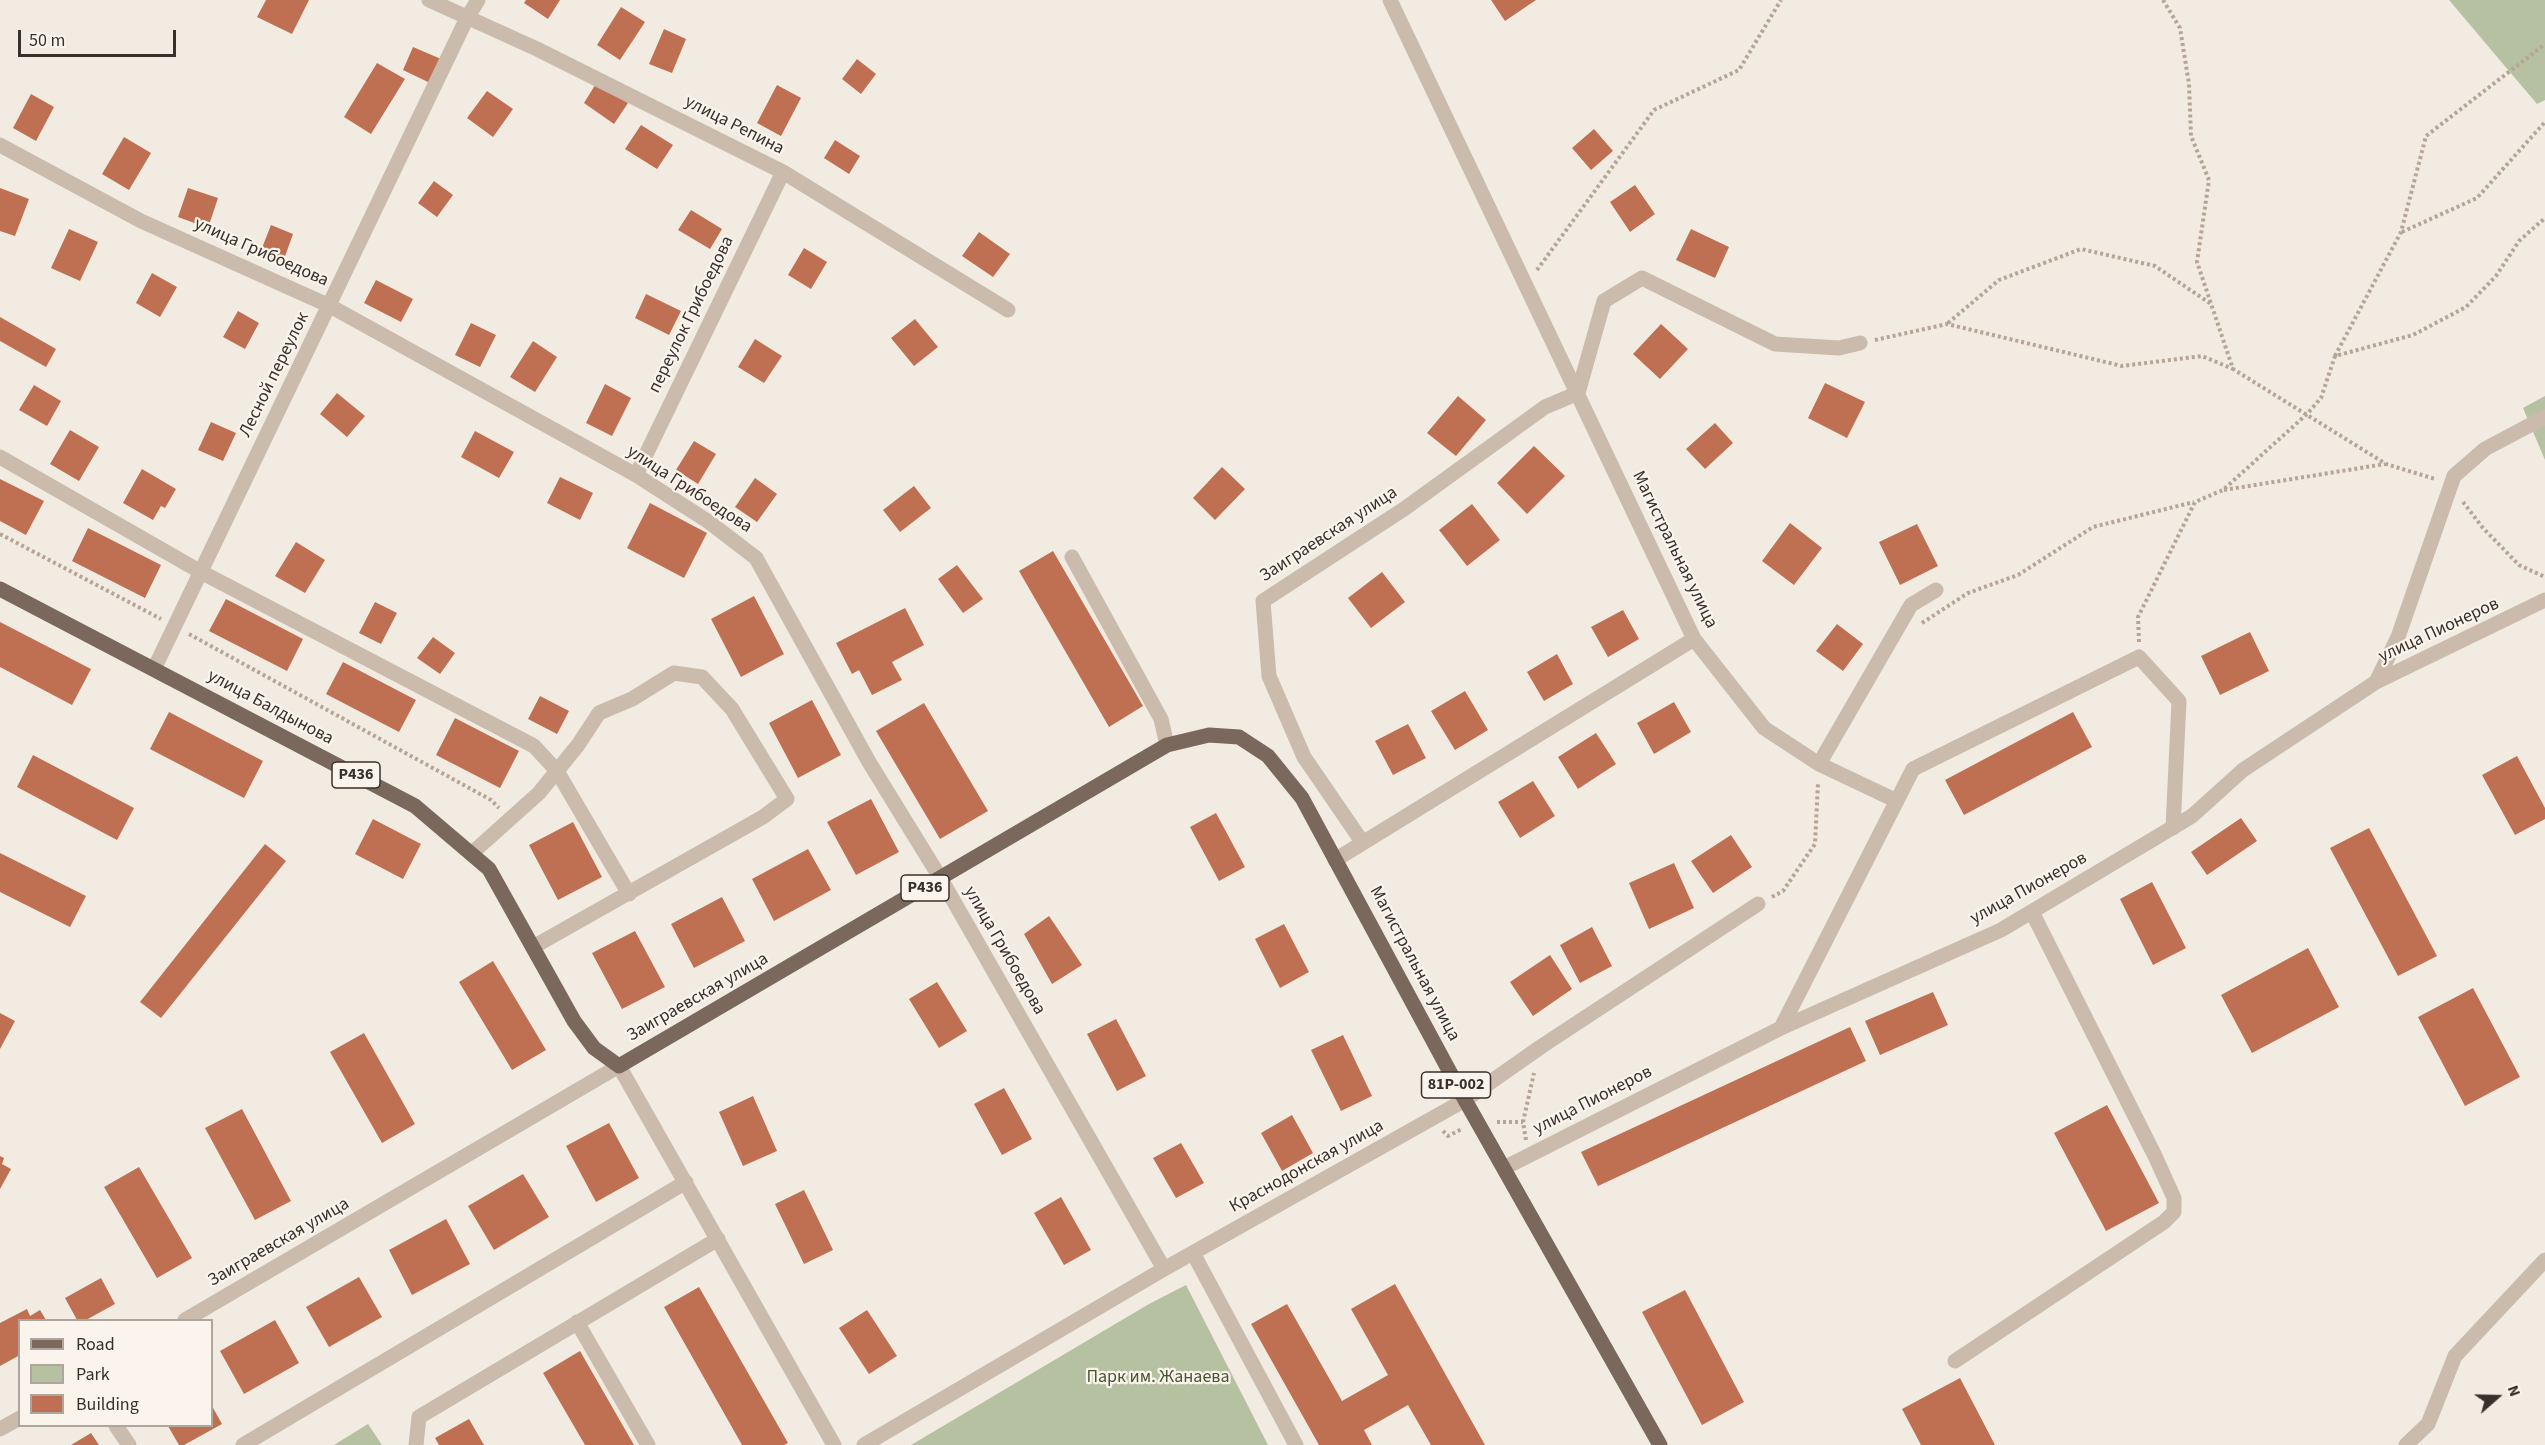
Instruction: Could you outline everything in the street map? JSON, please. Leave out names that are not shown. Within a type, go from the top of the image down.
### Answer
[{"type":"main road","name":"улица Балдынова","points":[[0,589],[415,806],[489,869],[574,1021],[594,1048],[619,1066]]},
{"type":"main road","name":"Заиграевская улица","points":[[619,1066],[1167,745],[1209,735],[1239,737]]},
{"type":"main road","name":"Магистральная улица","points":[[1239,737],[1268,756],[1302,798],[1465,1100],[1660,1445]]},
{"type":"street","name":"улица Репина","points":[[429,0],[537,49],[783,172],[1008,310]]},
{"type":"street","name":"Лесной переулок","points":[[154,669],[467,18],[478,0]]},
{"type":"street","name":"Магистральная улица","points":[[1390,0],[1578,393],[1679,613],[1694,639],[1764,728],[1819,764],[1897,801]]},
{"type":"street","name":"улица Грибоедова","points":[[0,145],[141,221],[330,306],[636,475],[709,522],[756,558],[869,762],[941,879],[1164,1269]]},
{"type":"street","name":"переулок Грибоедова","points":[[636,475],[783,172]]},
{"type":"street","points":[[1578,393],[1604,301],[1642,278],[1775,344],[1839,348],[1860,343]]},
{"type":"street","name":"Заиграевская улица","points":[[1363,843],[1304,757],[1269,676],[1263,601],[1404,509],[1545,407],[1578,393]]},
{"type":"street","points":[[2376,682],[2398,637],[2454,476],[2485,449],[2545,417]]},
{"type":"street","points":[[0,457],[201,572],[534,746],[557,771],[629,894]]},
{"type":"street","points":[[1072,558],[1161,719],[1167,745]]},
{"type":"street","points":[[1819,764],[1911,605],[1936,590]]},
{"type":"street","name":"улица Пионеров","points":[[1504,1168],[1780,1028],[2001,930],[2192,816],[2243,770],[2376,682],[2545,600]]},
{"type":"street","points":[[1335,860],[1694,639]]},
{"type":"street","points":[[1780,1028],[1913,769],[2139,657],[2179,701],[2173,828]]},
{"type":"street","points":[[471,854],[539,793],[578,745],[598,713],[632,699],[674,673],[702,677],[732,709],[774,774],[787,799],[763,817],[533,947]]},
{"type":"street","name":"Краснодонская улица","points":[[864,1445],[1164,1269],[1465,1100],[1539,1048],[1758,904]]},
{"type":"street","points":[[1955,1361],[2164,1222],[2174,1212],[2174,1198],[2155,1156],[2032,912]]},
{"type":"street","points":[[619,1066],[834,1445]]},
{"type":"street","name":"Заиграевская улица","points":[[187,1319],[619,1066]]},
{"type":"street","points":[[243,1445],[686,1182]]},
{"type":"street","points":[[416,1445],[419,1417],[718,1239]]},
{"type":"street","points":[[1193,1253],[1296,1445]]},
{"type":"street","points":[[2406,1445],[2428,1424],[2455,1356],[2545,1260]]},
{"type":"street","points":[[577,1322],[648,1445]]},
{"type":"street","points":[[0,1429],[18,1419]]},
{"type":"street","points":[[117,1427],[129,1445]]},
{"type":"path","points":[[1526,285],[1654,110],[1739,69],[1781,0]]},
{"type":"path","points":[[2163,0],[2180,28],[2189,84],[2191,136],[2209,180],[2197,262],[2233,369]]},
{"type":"path","points":[[2223,490],[2307,414],[2321,398],[2335,356],[2401,232],[2426,136],[2545,44]]},
{"type":"path","points":[[2401,232],[2477,198],[2545,122]]},
{"type":"path","points":[[2335,356],[2413,335],[2466,307],[2496,276],[2519,241],[2545,218]]},
{"type":"path","points":[[1947,324],[1999,280],[2080,249],[2155,266],[2211,304]]},
{"type":"path","points":[[1860,343],[1947,324],[2122,366],[2202,356],[2233,369],[2386,464],[2450,484],[2483,528],[2519,565],[2545,577]]},
{"type":"path","points":[[1921,624],[1968,592],[2018,575],[2092,527],[2195,502],[2223,490],[2386,464]]},
{"type":"path","points":[[2139,657],[2139,617],[2195,502]]},
{"type":"path","points":[[0,534],[491,800],[511,818]]},
{"type":"path","points":[[1758,904],[1783,891],[1815,844],[1819,764]]},
{"type":"path","points":[[1529,1155],[1523,1122],[1539,1048]]},
{"type":"green space","points":[[2449,0],[2545,0],[2545,100],[2537,104]]},
{"type":"green space","points":[[2545,396],[2545,460],[2523,408]]},
{"type":"green space","name":"Парк им. Жанаева","points":[[1186,1285],[1268,1445],[911,1445],[1149,1304]]},
{"type":"green space","points":[[368,1424],[382,1445],[334,1445]]},
{"type":"building","points":[[266,0],[309,0],[292,34],[257,17]]},
{"type":"building","points":[[526,0],[560,0],[548,19],[524,3]]},
{"type":"building","points":[[1491,0],[1536,0],[1505,21]]},
{"type":"building","points":[[621,7],[645,22],[620,60],[597,45]]},
{"type":"building","points":[[664,29],[686,39],[672,73],[649,64]]},
{"type":"building","points":[[413,47],[441,59],[430,83],[403,70]]},
{"type":"building","points":[[857,59],[876,74],[861,94],[842,79]]},
{"type":"building","points":[[377,63],[405,79],[371,134],[344,117]]},
{"type":"building","points":[[597,82],[628,103],[614,124],[584,103]]},
{"type":"building","points":[[777,85],[801,98],[781,136],[757,123]]},
{"type":"building","points":[[487,91],[513,109],[493,137],[467,118]]},
{"type":"building","points":[[31,94],[54,107],[36,141],[13,128]]},
{"type":"building","points":[[641,125],[673,145],[657,169],[625,149]]},
{"type":"building","points":[[1594,129],[1613,151],[1591,170],[1572,148]]},
{"type":"building","points":[[124,137],[151,153],[129,190],[102,174]]},
{"type":"building","points":[[835,140],[860,156],[849,174],[824,158]]},
{"type":"building","points":[[434,181],[453,195],[437,217],[418,203]]},
{"type":"building","points":[[1635,185],[1655,214],[1630,232],[1610,202]]},
{"type":"building","points":[[0,188],[29,199],[15,236],[0,231]]},
{"type":"building","points":[[188,188],[218,198],[208,228],[178,217]]},
{"type":"building","points":[[691,210],[722,229],[710,249],[678,230]]},
{"type":"building","points":[[271,225],[293,234],[283,262],[260,253]]},
{"type":"building","points":[[69,229],[98,242],[80,281],[51,268]]},
{"type":"building","points":[[1691,229],[1729,247],[1715,278],[1676,260]]},
{"type":"building","points":[[979,232],[1010,254],[993,277],[962,256]]},
{"type":"building","points":[[804,248],[827,262],[811,289],[788,275]]},
{"type":"building","points":[[152,273],[177,287],[160,317],[136,303]]},
{"type":"building","points":[[376,280],[413,299],[401,322],[364,303]]},
{"type":"building","points":[[646,294],[681,311],[669,335],[635,318]]},
{"type":"building","points":[[238,311],[259,323],[245,349],[223,337]]},
{"type":"building","points":[[0,317],[56,349],[46,367],[0,341]]},
{"type":"building","points":[[915,319],[938,347],[914,366],[891,338]]},
{"type":"building","points":[[471,323],[496,335],[480,367],[455,355]]},
{"type":"building","points":[[1661,324],[1688,349],[1660,379],[1633,354]]},
{"type":"building","points":[[755,339],[782,356],[764,383],[738,367]]},
{"type":"building","points":[[533,341],[557,357],[535,392],[510,377]]},
{"type":"building","points":[[1825,383],[1865,402],[1847,438],[1808,418]]},
{"type":"building","points":[[605,384],[631,398],[612,436],[586,423]]},
{"type":"building","points":[[34,385],[61,401],[47,426],[19,410]]},
{"type":"building","points":[[337,393],[365,416],[347,437],[320,414]]},
{"type":"building","points":[[1458,396],[1486,420],[1456,456],[1427,433]]},
{"type":"building","points":[[211,422],[236,433],[223,461],[198,450]]},
{"type":"building","points":[[1715,423],[1733,443],[1705,469],[1686,449]]},
{"type":"building","points":[[70,430],[99,447],[79,481],[50,464]]},
{"type":"building","points":[[475,431],[514,452],[499,478],[461,457]]},
{"type":"building","points":[[694,441],[716,454],[698,484],[676,470]]},
{"type":"building","points":[[1534,446],[1565,476],[1527,514],[1497,483]]},
{"type":"building","points":[[1222,467],[1245,489],[1215,520],[1193,498]]},
{"type":"building","points":[[142,469],[176,489],[165,508],[161,506],[153,520],[123,503]]},
{"type":"building","points":[[560,477],[593,493],[580,520],[547,503]]},
{"type":"building","points":[[755,478],[777,494],[757,522],[735,507]]},
{"type":"building","points":[[0,479],[44,501],[26,535],[0,521]]},
{"type":"building","points":[[914,486],[931,508],[900,532],[883,510]]},
{"type":"building","points":[[650,503],[707,533],[684,578],[627,548]]},
{"type":"building","points":[[1472,504],[1500,540],[1467,566],[1439,530]]},
{"type":"building","points":[[1790,523],[1822,548],[1794,585],[1762,561]]},
{"type":"building","points":[[1917,524],[1938,566],[1900,585],[1879,542]]},
{"type":"building","points":[[88,528],[161,565],[145,598],[72,561]]},
{"type":"building","points":[[296,542],[325,560],[305,593],[275,576]]},
{"type":"building","points":[[1053,551],[1143,706],[1109,727],[1019,571]]},
{"type":"building","points":[[957,565],[983,599],[963,613],[938,579]]},
{"type":"building","points":[[1382,572],[1405,602],[1371,628],[1348,598]]},
{"type":"building","points":[[754,596],[784,654],[741,677],[711,619]]},
{"type":"building","points":[[226,599],[303,639],[287,671],[209,631]]},
{"type":"building","points":[[375,602],[397,613],[381,644],[359,633]]},
{"type":"building","points":[[905,608],[924,645],[892,662],[902,680],[872,695],[859,670],[852,674],[836,643]]},
{"type":"building","points":[[1623,610],[1639,639],[1608,657],[1591,627]]},
{"type":"building","points":[[0,622],[91,669],[72,705],[0,667]]},
{"type":"building","points":[[1837,624],[1863,644],[1843,671],[1816,651]]},
{"type":"building","points":[[2250,632],[2269,671],[2220,695],[2201,656]]},
{"type":"building","points":[[433,637],[455,653],[440,674],[417,658]]},
{"type":"building","points":[[1557,654],[1573,684],[1544,701],[1527,672]]},
{"type":"building","points":[[343,662],[416,700],[399,732],[326,694]]},
{"type":"building","points":[[1465,691],[1488,730],[1455,750],[1431,711]]},
{"type":"building","points":[[540,696],[569,711],[557,734],[528,719]]},
{"type":"building","points":[[812,700],[841,755],[798,778],[769,723]]},
{"type":"building","points":[[1674,702],[1691,732],[1654,754],[1637,723]]},
{"type":"building","points":[[924,703],[988,811],[940,839],[876,731]]},
{"type":"building","points":[[169,712],[263,761],[244,798],[150,749]]},
{"type":"building","points":[[2073,712],[2092,747],[1964,815],[1945,780]]},
{"type":"building","points":[[455,718],[519,751],[500,788],[436,755]]},
{"type":"building","points":[[1408,724],[1426,758],[1393,775],[1375,741]]},
{"type":"building","points":[[1596,733],[1616,764],[1578,789],[1558,757]]},
{"type":"building","points":[[33,755],[134,808],[117,840],[17,787]]},
{"type":"building","points":[[2517,756],[2545,808],[2545,819],[2515,835],[2482,775]]},
{"type":"building","points":[[1533,781],[1555,816],[1520,838],[1498,802]]},
{"type":"building","points":[[871,799],[899,852],[856,875],[827,822]]},
{"type":"building","points":[[1216,813],[1245,867],[1219,881],[1190,827]]},
{"type":"building","points":[[2241,818],[2257,841],[2207,875],[2191,852]]},
{"type":"building","points":[[373,819],[421,844],[403,879],[355,854]]},
{"type":"building","points":[[573,822],[602,877],[558,900],[529,845]]},
{"type":"building","points":[[2369,828],[2437,956],[2398,976],[2330,848]]},
{"type":"building","points":[[1731,835],[1752,867],[1713,893],[1691,861]]},
{"type":"building","points":[[265,844],[286,861],[161,1018],[140,1002]]},
{"type":"building","points":[[808,849],[831,890],[774,921],[752,879]]},
{"type":"building","points":[[0,853],[86,896],[70,927],[0,892]]},
{"type":"building","points":[[1674,863],[1694,908],[1649,929],[1629,883]]},
{"type":"building","points":[[2152,882],[2186,948],[2153,965],[2120,899]]},
{"type":"building","points":[[722,897],[745,941],[694,968],[671,924]]},
{"type":"building","points":[[1049,916],[1082,965],[1052,984],[1024,934]]},
{"type":"building","points":[[1284,924],[1309,972],[1280,988],[1255,939]]},
{"type":"building","points":[[1592,927],[1612,966],[1580,983],[1560,945]]},
{"type":"building","points":[[635,931],[665,987],[622,1009],[592,953]]},
{"type":"building","points":[[2308,948],[2339,1007],[2252,1053],[2221,995]]},
{"type":"building","points":[[1550,955],[1572,989],[1533,1016],[1510,982]]},
{"type":"building","points":[[493,961],[546,1050],[512,1070],[459,982]]},
{"type":"building","points":[[937,982],[967,1031],[939,1048],[909,999]]},
{"type":"building","points":[[2473,988],[2520,1077],[2465,1106],[2418,1017]]},
{"type":"building","points":[[1933,992],[1948,1025],[1880,1055],[1865,1021]]},
{"type":"building","points":[[0,1013],[15,1021],[0,1049]]},
{"type":"building","points":[[1116,1019],[1146,1076],[1117,1091],[1087,1034]]},
{"type":"building","points":[[1850,1027],[1866,1061],[1598,1186],[1581,1152]]},
{"type":"building","points":[[364,1033],[415,1124],[382,1143],[330,1052]]},
{"type":"building","points":[[1343,1035],[1372,1096],[1341,1111],[1311,1050]]},
{"type":"building","points":[[1004,1088],[1032,1139],[1002,1155],[974,1104]]},
{"type":"building","points":[[753,1096],[777,1151],[743,1166],[719,1112]]},
{"type":"building","points":[[2107,1105],[2159,1203],[2106,1231],[2054,1133]]},
{"type":"building","points":[[242,1109],[291,1201],[255,1220],[205,1128]]},
{"type":"building","points":[[1292,1115],[1313,1153],[1282,1171],[1261,1133]]},
{"type":"building","points":[[609,1123],[639,1178],[596,1202],[566,1146]]},
{"type":"building","points":[[1181,1143],[1204,1183],[1176,1198],[1153,1158]]},
{"type":"building","points":[[0,1156],[4,1158],[2,1164],[11,1169],[0,1189]]},
{"type":"building","points":[[139,1167],[192,1258],[157,1278],[104,1187]]},
{"type":"building","points":[[523,1174],[549,1217],[494,1250],[468,1206]]},
{"type":"building","points":[[804,1190],[833,1250],[804,1264],[775,1204]]},
{"type":"building","points":[[1061,1197],[1091,1250],[1064,1265],[1034,1213]]},
{"type":"building","points":[[446,1219],[470,1264],[412,1295],[389,1250]]},
{"type":"building","points":[[359,1277],[382,1317],[329,1347],[306,1307]]},
{"type":"building","points":[[101,1278],[115,1304],[88,1319],[76,1319],[65,1298]]},
{"type":"building","points":[[1395,1284],[1485,1445],[1431,1445],[1408,1405],[1364,1430],[1372,1445],[1319,1445],[1251,1324],[1287,1304],[1342,1401],[1388,1375],[1351,1309]]},
{"type":"building","points":[[699,1287],[788,1443],[784,1445],[742,1445],[664,1307]]},
{"type":"building","points":[[1685,1290],[1744,1402],[1702,1425],[1642,1312]]},
{"type":"building","points":[[27,1309],[30,1316],[40,1310],[45,1319],[18,1319],[18,1356],[0,1366],[0,1323]]},
{"type":"building","points":[[867,1310],[897,1356],[869,1374],[839,1328]]},
{"type":"building","points":[[275,1320],[299,1363],[244,1394],[220,1351]]},
{"type":"building","points":[[580,1351],[634,1445],[585,1445],[543,1373]]},
{"type":"building","points":[[1960,1378],[1995,1445],[1921,1445],[1902,1409]]},
{"type":"building","points":[[213,1408],[222,1424],[184,1445],[179,1445],[169,1427],[213,1427]]},
{"type":"building","points":[[469,1419],[484,1445],[439,1445],[435,1438]]},
{"type":"building","points":[[91,1433],[99,1445],[71,1445]]}]
